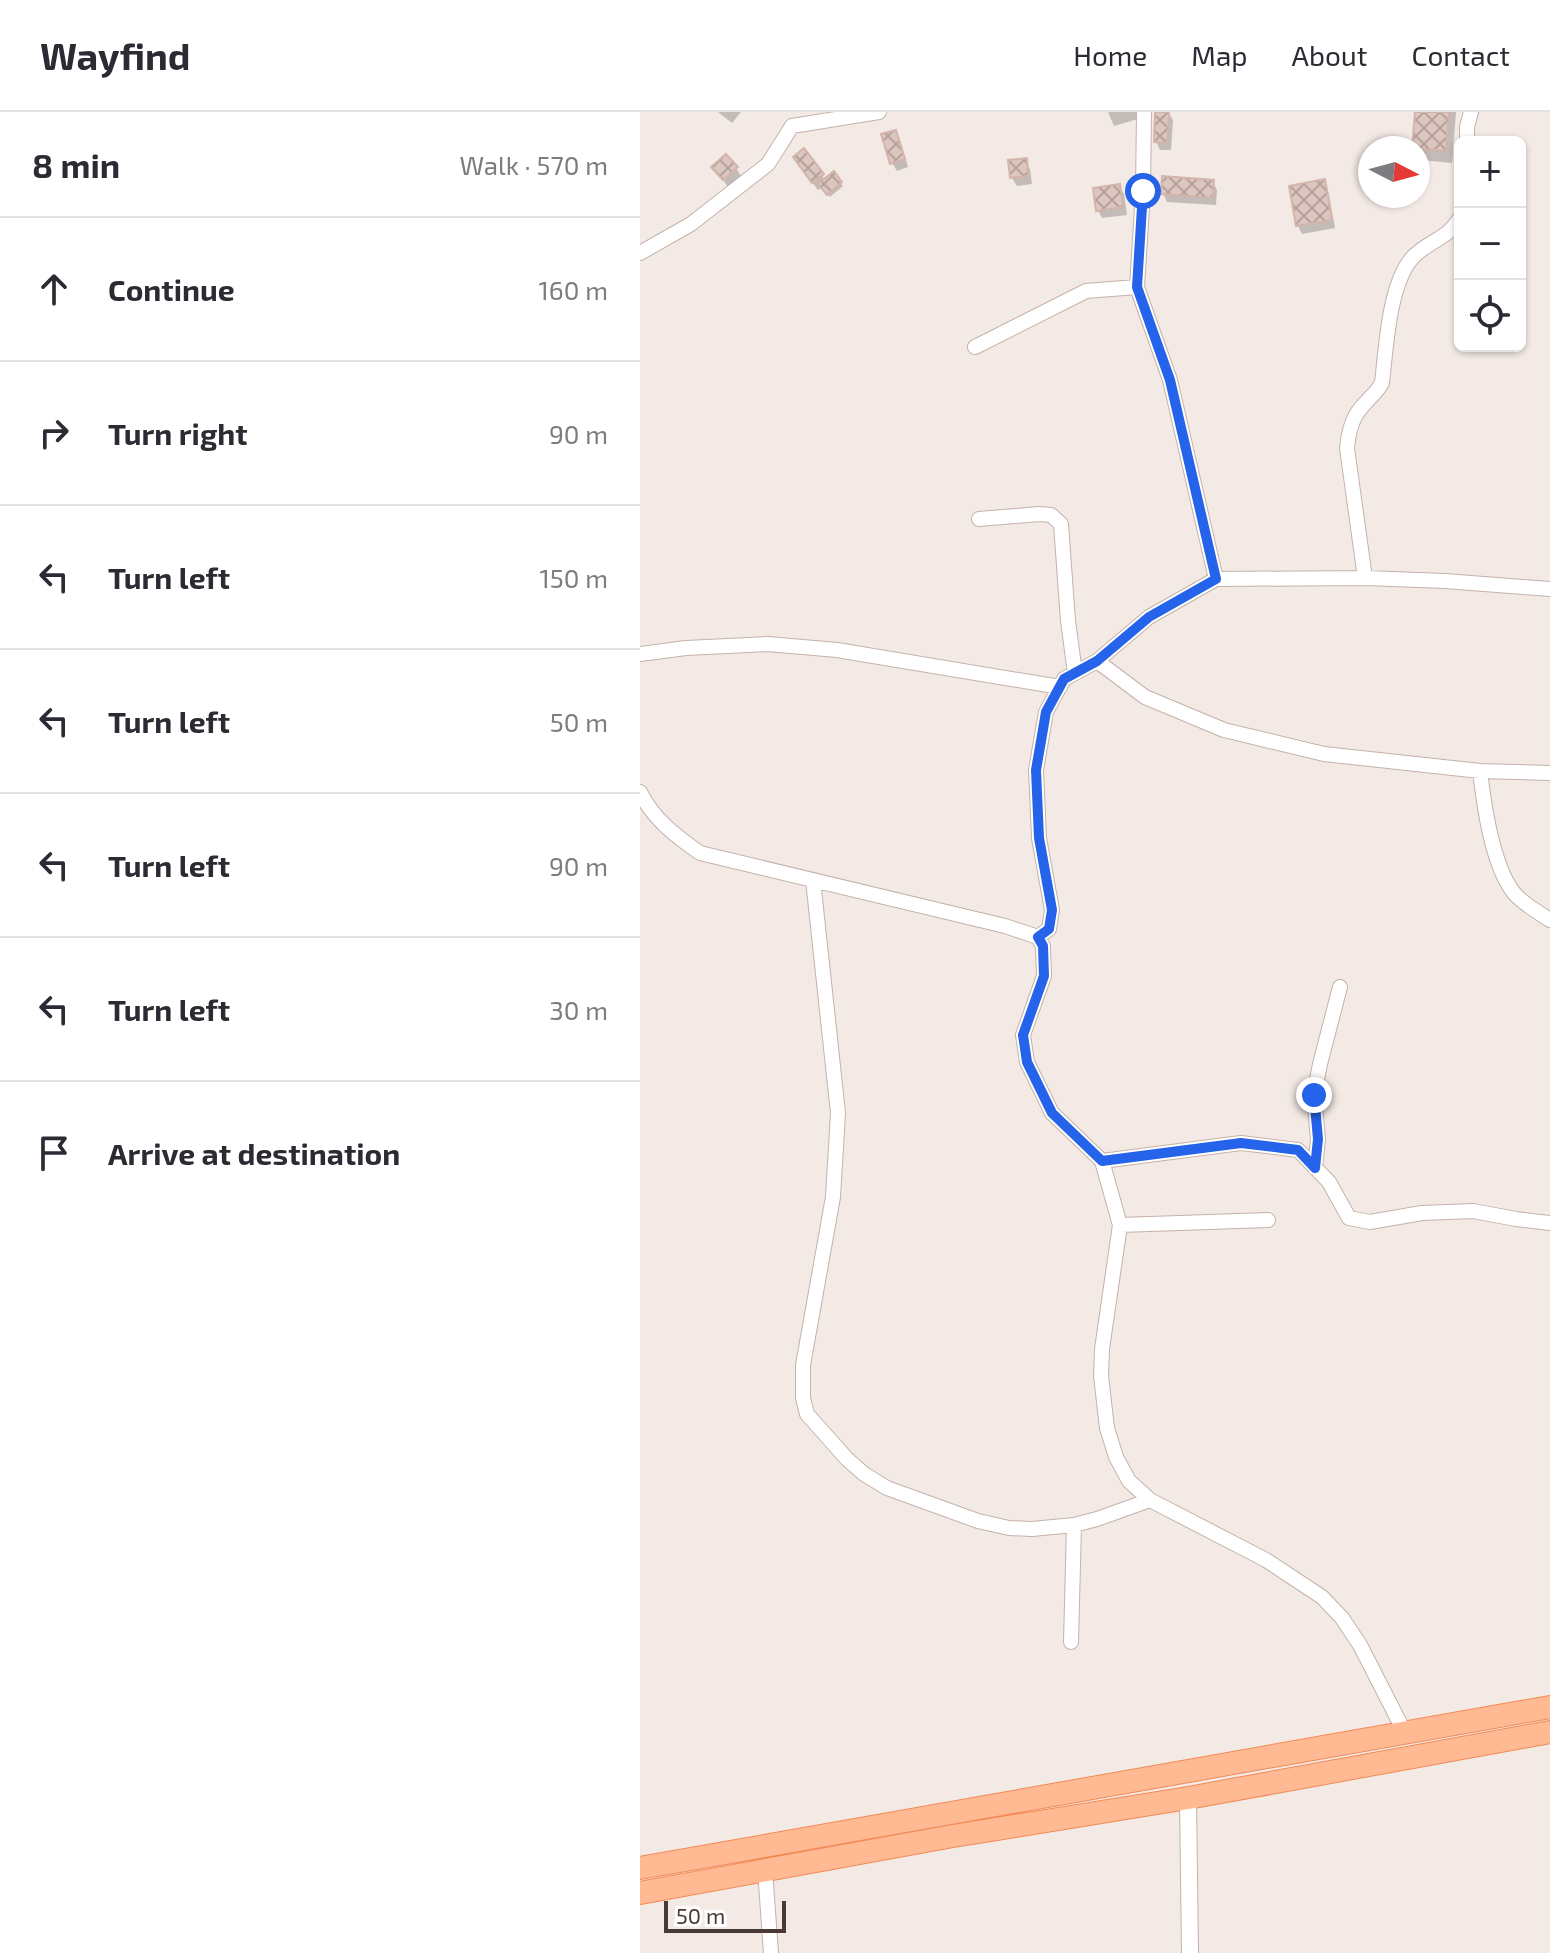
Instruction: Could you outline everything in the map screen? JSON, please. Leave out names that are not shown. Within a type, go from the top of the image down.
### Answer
[{"type":"main road","points":[[640,1868],[1550,1707]]},
{"type":"main road","points":[[640,1893],[1550,1732]]},
{"type":"street","points":[[782,112],[792,126]]},
{"type":"street","points":[[640,253],[691,224],[768,164],[792,126],[879,112]]},
{"type":"street","points":[[1144,112],[1137,287],[1170,380],[1216,579]]},
{"type":"street","points":[[1467,136],[1471,112]]},
{"type":"street","points":[[1365,578],[1347,448],[1350,429],[1356,414],[1376,394],[1382,383],[1397,286],[1404,267],[1416,253],[1454,227]]},
{"type":"street","points":[[975,347],[1086,291],[1137,287]]},
{"type":"street","points":[[979,519],[1039,514],[1051,515],[1061,524],[1075,673]]},
{"type":"street","points":[[1038,937],[1049,929],[1052,910],[1039,838],[1036,770],[1046,712],[1064,679],[1097,661],[1149,617],[1216,579],[1365,578],[1550,589]]},
{"type":"street","points":[[640,654],[768,644],[823,648],[1060,687]]},
{"type":"street","points":[[1097,661],[1145,697],[1224,730],[1324,754],[1480,771],[1550,773]]},
{"type":"street","points":[[1480,771],[1485,814],[1503,874],[1515,894],[1550,920]]},
{"type":"street","points":[[640,792],[672,833],[700,853],[1005,926],[1038,937],[1043,946],[1044,976],[1023,1035],[1027,1062],[1052,1113],[1102,1161],[1120,1225],[1101,1376],[1107,1428],[1116,1457],[1129,1481],[1150,1500],[1266,1560],[1322,1597],[1342,1618],[1360,1645],[1405,1733]]},
{"type":"street","points":[[813,880],[838,1113],[833,1197],[803,1365],[803,1398],[807,1414],[864,1474],[887,1488],[978,1521],[1032,1529],[1074,1525],[1150,1500]]},
{"type":"street","points":[[1315,1168],[1318,1139],[1314,1095],[1340,987]]},
{"type":"street","points":[[1102,1161],[1241,1143],[1298,1150],[1329,1182],[1349,1218],[1370,1222],[1422,1213],[1473,1211],[1550,1223]]},
{"type":"street","points":[[1120,1225],[1268,1220]]},
{"type":"street","points":[[1071,1642],[1074,1525]]},
{"type":"street","points":[[1188,1798],[1190,1953]]},
{"type":"street","points":[[765,1870],[771,1953]]},
{"type":"building","points":[[1155,112],[1169,112],[1167,143],[1154,142]]},
{"type":"building","points":[[1415,112],[1449,112],[1446,151],[1430,150],[1430,136],[1413,136]]},
{"type":"building","points":[[896,130],[905,159],[890,164],[881,134]]},
{"type":"building","points":[[804,148],[824,174],[812,183],[793,157]]},
{"type":"building","points":[[726,154],[738,167],[723,180],[711,167]]},
{"type":"building","points":[[1027,158],[1028,176],[1010,178],[1008,160]]},
{"type":"building","points":[[834,171],[842,182],[827,195],[818,184]]},
{"type":"building","points":[[1162,176],[1214,180],[1213,198],[1161,194]]},
{"type":"building","points":[[1325,179],[1332,220],[1296,226],[1289,186]]},
{"type":"building","points":[[1120,184],[1123,207],[1096,211],[1093,188]]},
{"type":"route","points":[[1143,191],[1137,287],[1170,380],[1216,579],[1149,617],[1097,661],[1064,679],[1046,712],[1036,770],[1039,838],[1052,910],[1049,929],[1038,937],[1043,946],[1044,976],[1023,1035],[1027,1062],[1052,1113],[1102,1161],[1241,1143],[1298,1150],[1315,1168],[1318,1139],[1314,1095]]}]
